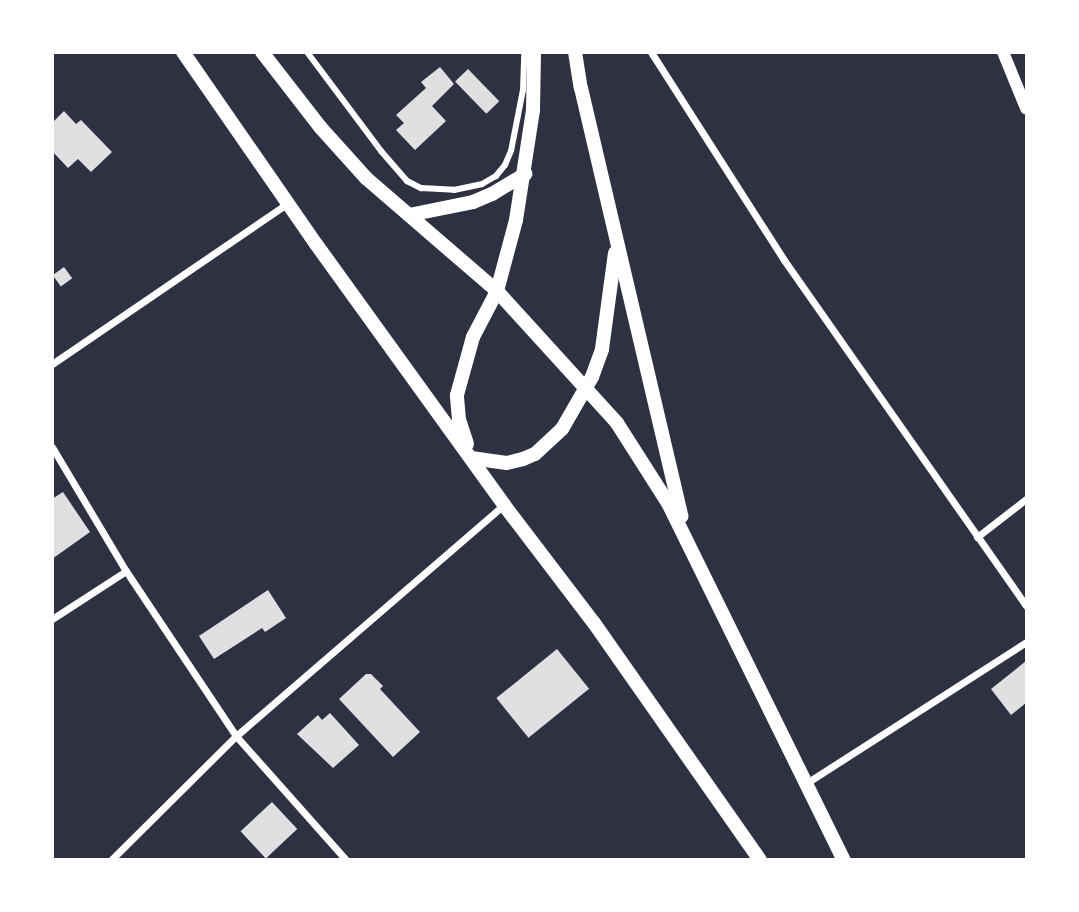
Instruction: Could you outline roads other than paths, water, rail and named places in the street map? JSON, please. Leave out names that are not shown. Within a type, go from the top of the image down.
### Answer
[{"type":"main road","points":[[183,52],[288,203],[504,505],[594,623],[760,859]]},
{"type":"main road","points":[[262,52],[347,158],[497,291],[587,386],[642,458],[686,538],[805,785],[844,859]]},
{"type":"main road","points":[[471,458],[459,420],[457,395],[473,337],[497,291],[525,174],[533,110],[534,52]]},
{"type":"main road","points":[[575,52],[686,538]]},
{"type":"main road","points":[[409,215],[473,202],[502,190],[525,174]]},
{"type":"main road","points":[[471,458],[507,463],[536,454],[562,429],[587,386],[606,330],[616,240]]},
{"type":"street","points":[[307,52],[381,151],[407,181],[421,188],[454,190],[482,184],[496,176],[505,165],[513,143],[523,90],[524,52]]},
{"type":"street","points":[[651,52],[784,260],[1027,606]]},
{"type":"street","points":[[1003,52],[1027,108]]},
{"type":"street","points":[[52,364],[288,203]]},
{"type":"street","points":[[52,447],[126,571],[236,736],[346,859]]},
{"type":"street","points":[[976,537],[1027,499]]},
{"type":"street","points":[[111,859],[236,736],[504,505]]},
{"type":"street","points":[[52,619],[126,571]]},
{"type":"street","points":[[805,785],[1027,642]]}]
